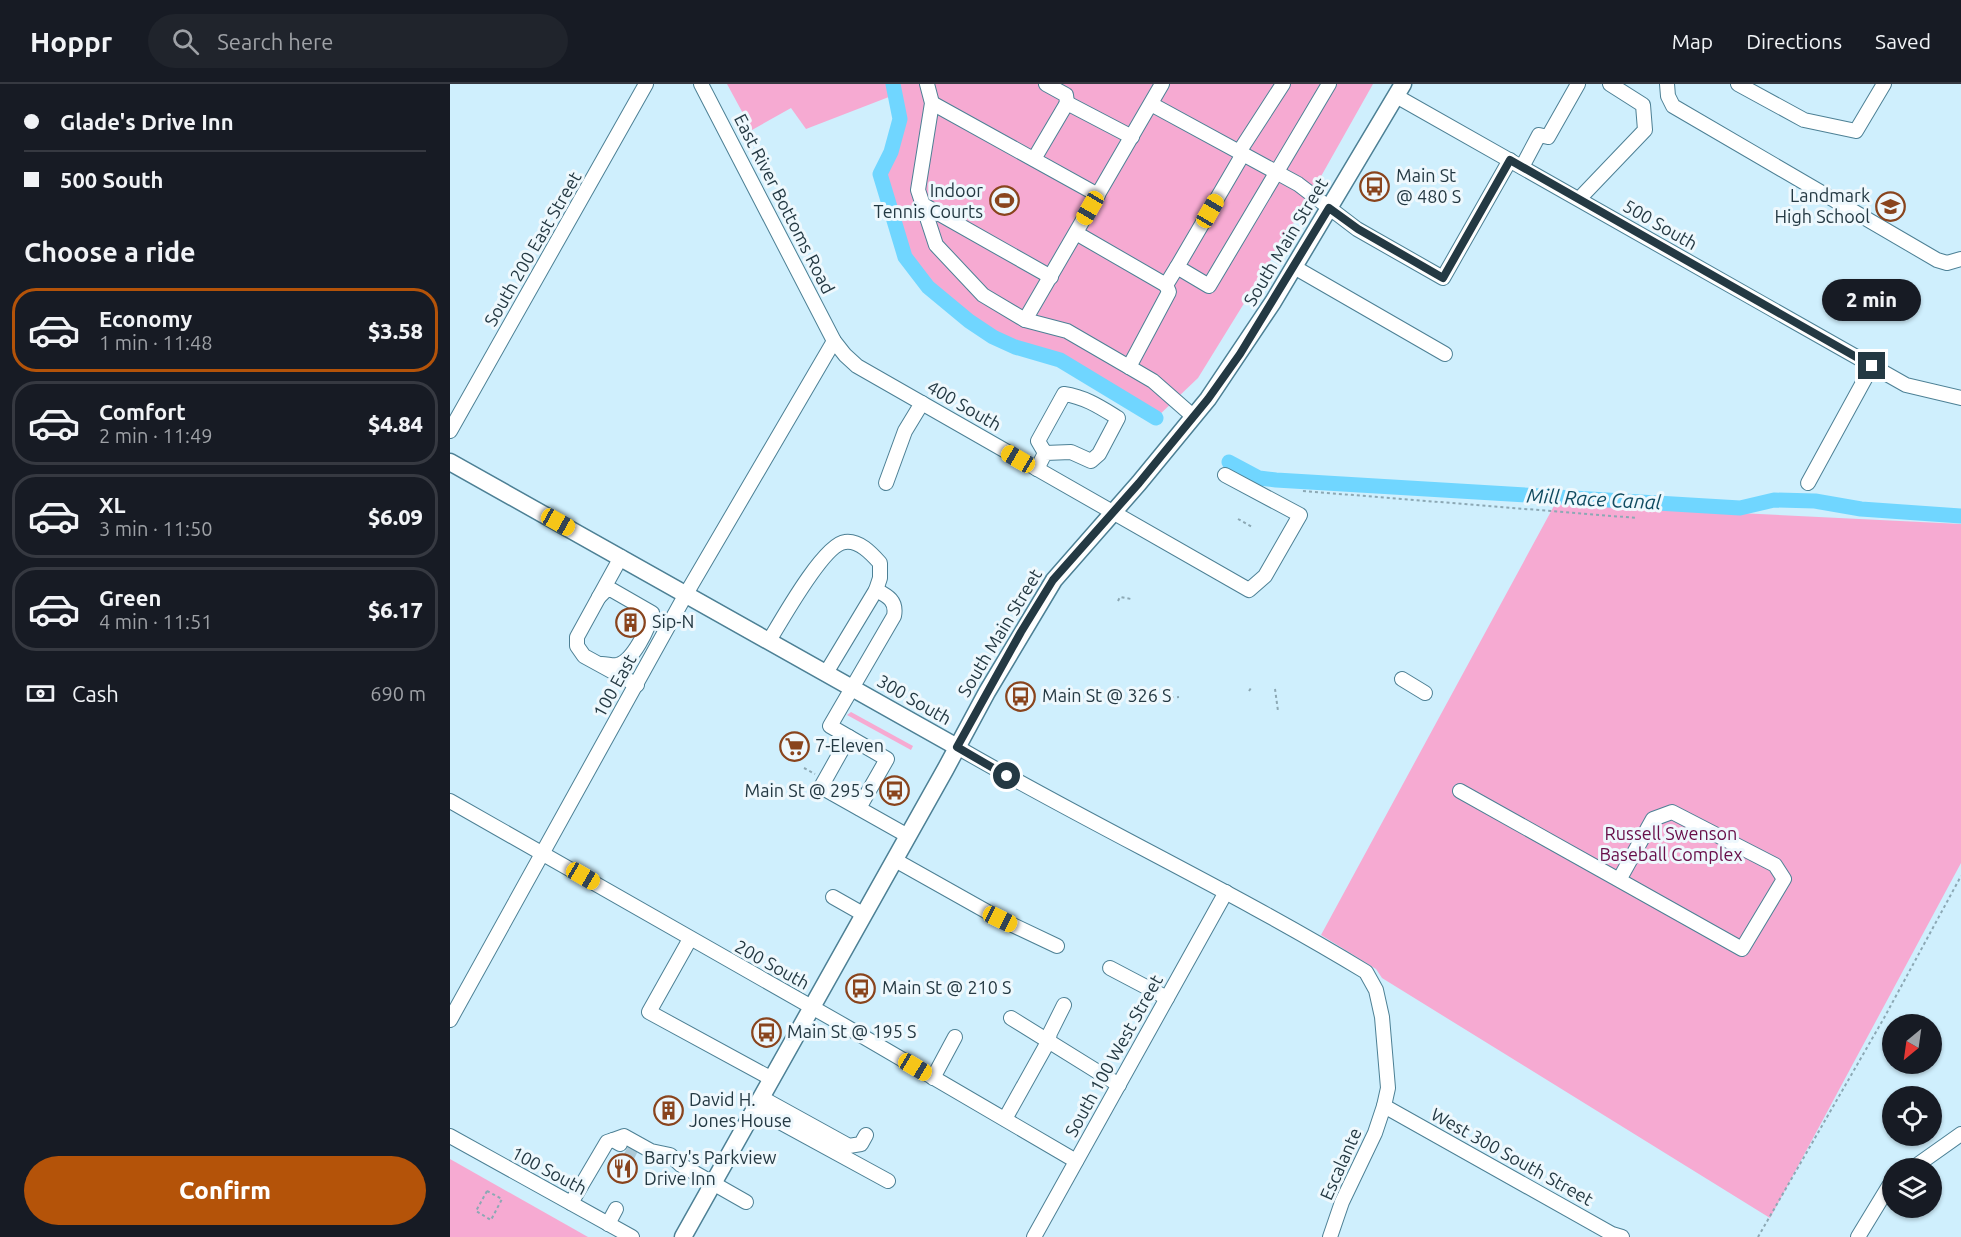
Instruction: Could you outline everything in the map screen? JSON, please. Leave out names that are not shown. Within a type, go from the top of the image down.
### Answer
[{"type":"main road","name":"South Main Street","points":[[683,1237],[1021,632],[1053,580],[1194,417],[1240,354],[1400,90]]},
{"type":"main road","name":"300 South","points":[[450,462],[957,747]]},
{"type":"street","name":"South 200 East Street","points":[[450,431],[646,84]]},
{"type":"street","name":"East River Bottoms Road","points":[[701,84],[834,342]]},
{"type":"street","points":[[927,84],[932,103],[918,190],[936,245],[983,295],[1025,320],[1067,332],[1129,367],[1153,381],[1194,417]]},
{"type":"street","points":[[1034,159],[1067,102],[1066,95],[1046,84]]},
{"type":"street","points":[[1025,320],[1162,84]]},
{"type":"street","points":[[1166,285],[1283,84]]},
{"type":"street","points":[[1177,267],[1209,286],[1329,84]]},
{"type":"street","points":[[1151,105],[1298,184],[1358,229],[1443,278],[1516,164],[1539,135],[1548,137],[1578,84]]},
{"type":"street","points":[[1579,200],[1645,130],[1643,105],[1610,84]]},
{"type":"street","points":[[1667,84],[1668,96],[1673,106],[1683,112],[1937,260],[1947,263],[1961,259]]},
{"type":"street","points":[[1738,84],[1804,120],[1856,131],[1884,84]]},
{"type":"street","name":"500 South","points":[[1400,90],[1516,164],[1906,385],[1961,398]]},
{"type":"street","points":[[1067,102],[1132,137]]},
{"type":"street","points":[[932,103],[1098,195]]},
{"type":"street","points":[[922,204],[1051,277]]},
{"type":"street","points":[[1076,233],[1166,285],[1169,292],[1129,367]]},
{"type":"street","points":[[1294,267],[1445,354]]},
{"type":"street","name":"400 South","points":[[834,342],[857,366],[1249,590],[1265,576],[1300,515],[1225,475]]},
{"type":"street","name":"100 East","points":[[450,1020],[686,594],[834,342]]},
{"type":"street","points":[[1808,483],[1872,366]]},
{"type":"street","points":[[1064,394],[1090,400],[1118,418],[1100,454],[1091,461],[1071,452],[1045,453],[1038,441],[1064,394]]},
{"type":"street","points":[[886,483],[905,431],[922,403]]},
{"type":"street","points":[[1037,470],[1045,453]]},
{"type":"street","points":[[769,641],[803,585],[831,550],[841,542],[848,541],[862,546],[880,562],[880,578],[876,590],[826,673]]},
{"type":"street","points":[[621,557],[577,637],[577,646],[584,656],[637,685]]},
{"type":"street","points":[[598,597],[606,590],[612,590],[652,613],[650,622],[630,658],[619,665],[600,664]]},
{"type":"street","points":[[859,808],[887,759],[830,726],[894,616],[895,605],[892,600],[876,590]]},
{"type":"street","points":[[1402,679],[1425,693]]},
{"type":"street","points":[[849,737],[821,787],[908,836]]},
{"type":"street","name":"300 South","points":[[957,747],[1104,829],[1226,892],[1366,972],[1376,990],[1382,1017],[1388,1077],[1384,1106]]},
{"type":"street","points":[[1460,791],[1742,949],[1785,879],[1775,865],[1672,812],[1653,819],[1619,880]]},
{"type":"street","name":"200 South","points":[[450,801],[812,1007],[1076,1161]]},
{"type":"street","points":[[895,860],[1000,919],[1057,946]]},
{"type":"street","name":"South 100 West Street","points":[[1034,1237],[1226,892]]},
{"type":"street","points":[[833,897],[863,914]]},
{"type":"street","points":[[690,939],[649,1012],[772,1079]]},
{"type":"street","points":[[1110,968],[1167,998]]},
{"type":"street","points":[[1005,1119],[1048,1042],[1064,1005]]},
{"type":"street","points":[[1011,1018],[1119,1084]]},
{"type":"street","points":[[933,1078],[955,1038]]},
{"type":"street","points":[[759,1103],[849,1146],[861,1144],[866,1135]]},
{"type":"street","points":[[759,1103],[888,1181]]},
{"type":"street","name":"Escalante","points":[[1330,1237],[1342,1202],[1375,1133],[1384,1106]]},
{"type":"street","name":"West 300 South Street","points":[[1384,1106],[1612,1234],[1623,1237]]},
{"type":"street","points":[[1928,1158],[1961,1135]]},
{"type":"street","name":"100 South","points":[[450,1136],[632,1237]]},
{"type":"street","points":[[571,1203],[607,1142],[624,1136],[651,1151],[670,1155],[746,1202]]},
{"type":"street","points":[[613,1140],[649,1159],[678,1162]]},
{"type":"street","points":[[1858,1237],[1882,1198]]},
{"type":"street","points":[[608,1224],[616,1209]]},
{"type":"path","points":[[1303,491],[1637,518]]},
{"type":"path","points":[[1238,519],[1252,527]]},
{"type":"path","points":[[1118,601],[1120,597],[1131,599]]},
{"type":"path","points":[[1249,692],[1251,688]]},
{"type":"path","points":[[1275,689],[1278,711]]},
{"type":"path","points":[[1165,698],[1179,697]]},
{"type":"path","points":[[1758,1237],[1884,1018],[1961,876]]},
{"type":"path","points":[[487,1191],[495,1196],[502,1199],[491,1220],[476,1211],[487,1191]]},
{"type":"green space","points":[[727,84],[1373,84],[1306,203],[1198,378],[1156,418],[1060,360],[1015,347],[993,337],[969,321],[928,286],[905,257],[880,174],[891,152],[900,119],[894,95],[806,129],[791,108],[752,130]]},
{"type":"green space","name":"Russell Swenson Baseball Complex","points":[[1555,504],[1961,524],[1961,863],[1770,1218],[1382,978],[1376,969],[1321,935]]},
{"type":"green space","points":[[851,712],[913,746],[911,750],[847,715]]},
{"type":"green space","points":[[450,1159],[588,1237],[450,1237]]},
{"type":"waterway","name":"Mill Race Canal","points":[[893,84],[900,119],[891,152],[880,174],[905,257],[928,287],[969,321],[993,337],[1015,347],[1060,360],[1156,418]]},
{"type":"waterway","name":"Mill Race Canal","points":[[1229,462],[1259,478],[1276,480],[1740,508],[1774,500],[1815,501],[1861,509],[1961,516]]},
{"type":"tunnel","points":[[627,1148],[637,1153]]},
{"type":"place","name":"Main St @ 480 S","points":[[1375,186]]},
{"type":"place","name":"Indoor Tennis Courts","points":[[1004,201]]},
{"type":"place","name":"Landmark High School","points":[[1891,206]]},
{"type":"place","name":"Sip-N","points":[[631,622]]},
{"type":"place","name":"Main St @ 326 S","points":[[1021,696]]},
{"type":"place","name":"7-Eleven","points":[[794,746]]},
{"type":"place","name":"Main St @ 295 S","points":[[895,791]]},
{"type":"place","name":"Main St @ 210 S","points":[[861,988]]},
{"type":"place","name":"Main St @ 195 S","points":[[766,1032]]},
{"type":"place","name":"David H. Jones House","points":[[668,1110]]},
{"type":"place","name":"Barry's Parkview Drive Inn","points":[[623,1168]]},
{"type":"route","points":[[1007,776],[957,747],[1021,632],[1053,580],[1139,483],[1208,399],[1273,302],[1329,208],[1358,229],[1443,278],[1510,160],[1872,366]]}]
